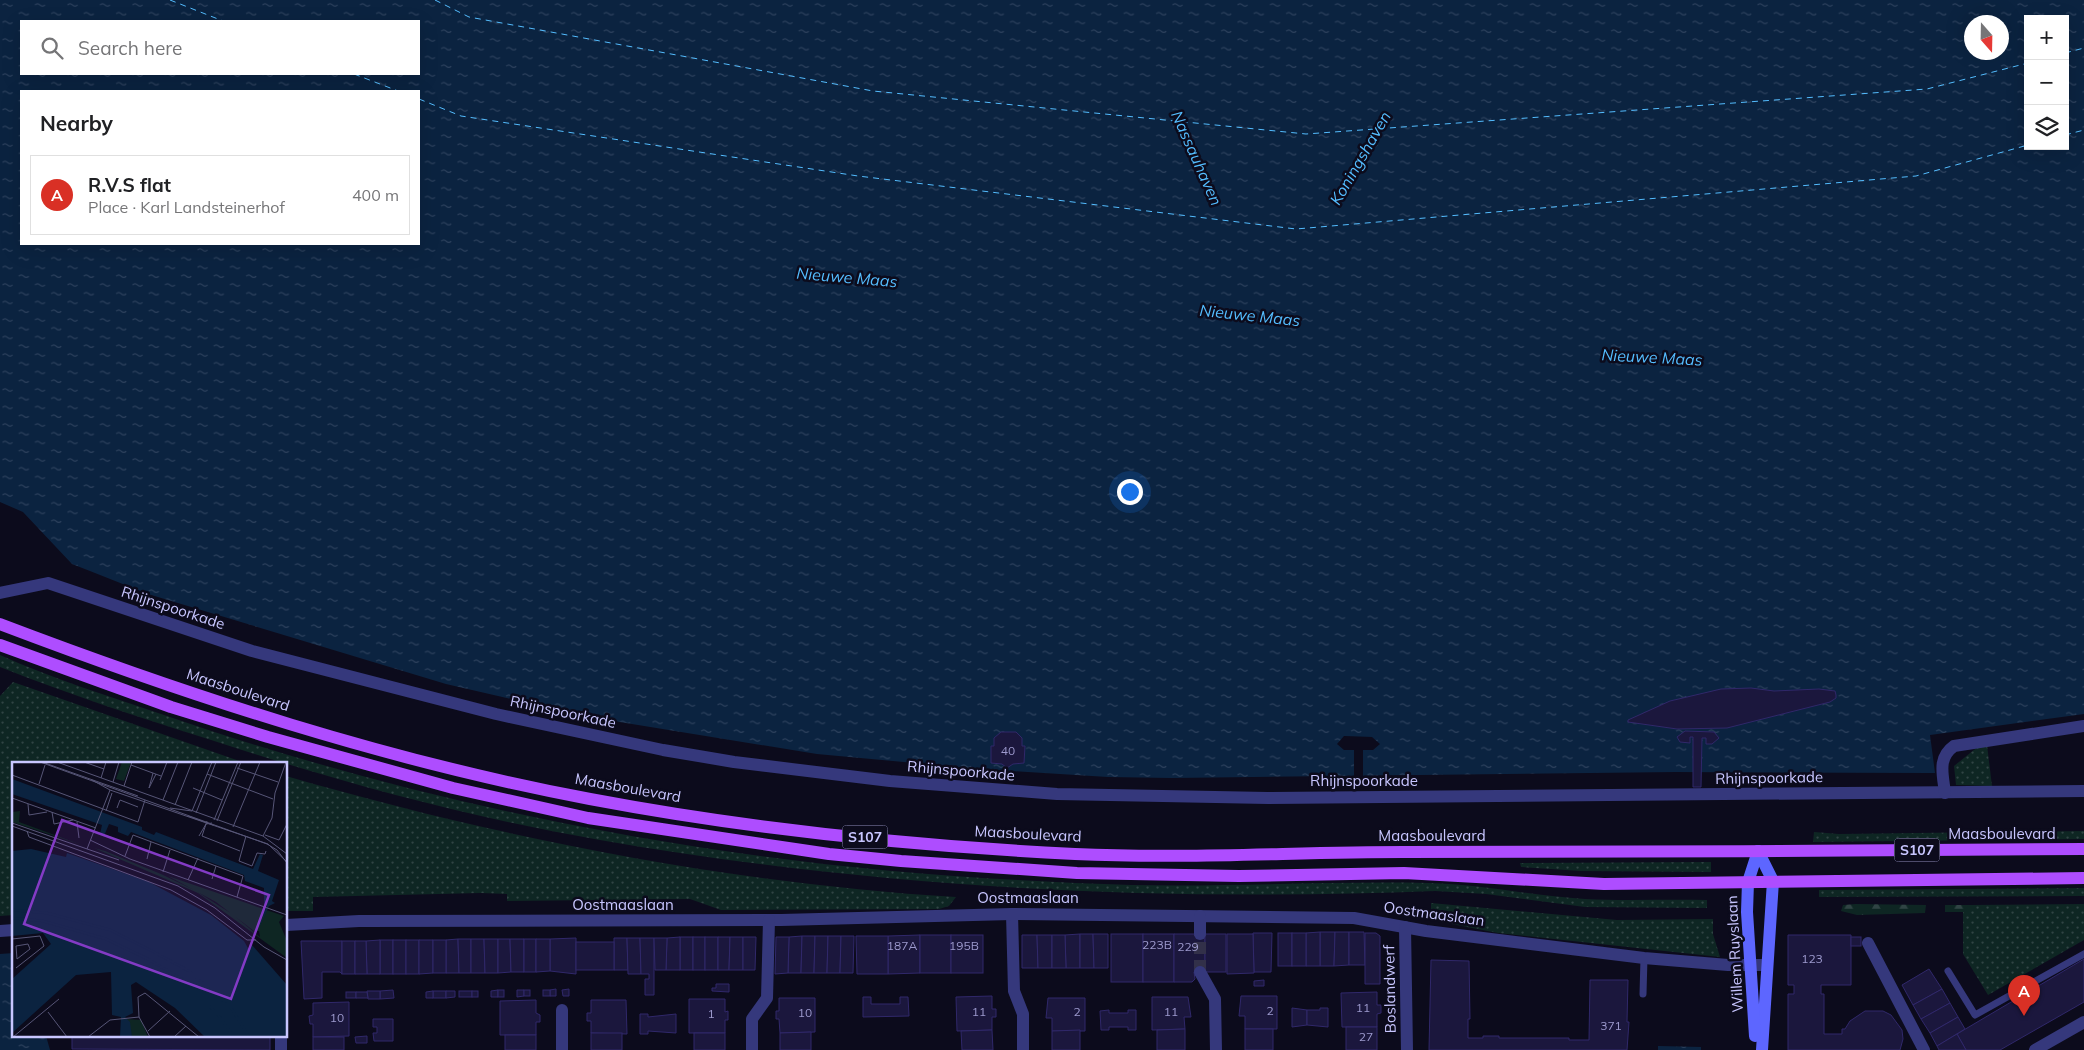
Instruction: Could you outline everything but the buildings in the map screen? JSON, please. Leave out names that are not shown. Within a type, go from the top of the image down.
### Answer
[{"type":"main road","name":"Maasboulevard","points":[[0,624],[87,657],[220,703],[435,764],[590,799],[766,826],[955,846],[1077,854],[1242,856],[1402,852],[2084,850]]},
{"type":"main road","name":"S107","points":[[0,645],[171,707],[268,737],[453,788],[588,818],[758,844],[901,861],[1078,873],[1239,876],[1404,874],[1604,884],[2084,878]]},
{"type":"street","name":"Rhijnspoorkade","points":[[0,593],[48,583],[252,651],[496,714],[726,761],[890,781],[1048,793],[1268,798],[2084,791]]},
{"type":"street","points":[[1945,793],[1941,763],[1944,756],[1954,746],[2084,726]]},
{"type":"street","points":[[1758,851],[1773,881]]},
{"type":"street","name":"Willem Ruyslaan","points":[[1756,1050],[1747,912],[1748,882],[1758,851]]},
{"type":"street","name":"Willem Ruyslaan","points":[[1762,1050],[1766,965],[1773,881]]},
{"type":"street","points":[[1012,914],[1014,991],[1023,1014],[1023,1050]]},
{"type":"street","name":"Oostmaaslaan","points":[[288,925],[359,921],[769,920],[1012,914],[1354,918],[1405,928],[1644,958],[1728,965],[1766,965]]},
{"type":"street","points":[[1200,916],[1200,934]]},
{"type":"street","points":[[752,1050],[752,1019],[767,998],[769,920]]},
{"type":"street","name":"Boslandwerf","points":[[1405,928],[1407,1050]]},
{"type":"street","points":[[1868,943],[1924,1050]]},
{"type":"street","points":[[1200,972],[1200,977],[1215,999],[1216,1050]]},
{"type":"street","points":[[562,1010],[562,1050]]},
{"type":"street","points":[[2035,1050],[2084,1022]]},
{"type":"lane","points":[[1948,971],[1975,1015],[2084,954]]},
{"type":"lane","points":[[1643,994],[1644,958]]},
{"type":"green space","points":[[0,655],[61,680],[164,715],[268,749],[373,779],[585,828],[693,846],[801,861],[909,872],[1018,880],[1169,885],[1428,883],[1467,885],[1585,899],[1707,900],[1707,908],[1585,907],[1486,894],[1435,891],[1226,894],[1016,888],[807,870],[703,856],[550,831],[402,797],[182,731],[51,687],[0,667]]},
{"type":"green space","points":[[13,682],[242,762],[12,762],[12,915],[0,916],[0,696]]},
{"type":"green space","points":[[1980,745],[1987,745],[1992,786],[1956,785],[1954,766]]},
{"type":"green space","points":[[288,777],[451,820],[618,855],[786,881],[956,897],[949,906],[939,909],[721,910],[690,899],[507,901],[507,894],[481,893],[313,897],[313,911],[288,911]]},
{"type":"green space","points":[[2084,831],[2084,839],[1813,842],[1814,832],[1839,834]]},
{"type":"green space","points":[[1711,862],[1711,872],[1581,871],[1521,867],[1520,863]]},
{"type":"green space","points":[[2084,888],[2084,896],[1819,897],[1819,890]]},
{"type":"green space","points":[[1431,903],[1617,920],[1713,919],[1713,934],[1720,957],[1498,933],[1431,920]]},
{"type":"green space","points":[[2084,904],[2084,940],[1988,995],[1963,954],[1963,912],[1969,912],[1969,905]]},
{"type":"green space","points":[[1843,905],[1926,905],[1925,913],[1857,915],[1841,911]]},
{"type":"green space","points":[[1945,905],[1969,905],[1969,912],[1945,912]]},
{"type":"water","points":[[0,0],[2084,0],[2084,714],[1930,735],[1935,773],[1675,772],[1172,778],[1108,777],[980,769],[817,754],[589,717],[446,684],[148,594],[72,564],[23,512],[0,502]]},
{"type":"water","points":[[12,953],[12,1038],[47,1038],[50,1050],[0,1050],[0,954]]},
{"type":"water","points":[[1658,1046],[1701,1047],[1701,1050],[1658,1050]]},
{"type":"pier","points":[[1344,736],[1372,737],[1380,744],[1373,750],[1363,750],[1363,777],[1354,777],[1354,750],[1344,750],[1337,744]]},
{"type":"ferry route","points":[[170,0],[220,20]]},
{"type":"ferry route","points":[[435,0],[469,17],[873,91],[1306,134],[1927,89],[2024,64]]},
{"type":"ferry route","points":[[2069,52],[2084,48]]},
{"type":"ferry route","points":[[357,75],[395,90]]},
{"type":"ferry route","points":[[420,99],[461,116],[858,176],[1296,229],[1916,176],[2024,146]]},
{"type":"ferry route","points":[[2069,134],[2084,130]]},
{"type":"tunnel","points":[[1200,934],[1200,972]]},
{"type":"place","name":"R.V.S flat","points":[[2024,1016]]},
{"type":"water label","name":"Nassauhaven","points":[[1197,158]]},
{"type":"water label","name":"Koningshaven","points":[[1360,158]]},
{"type":"water label","name":"Nieuwe Maas","points":[[847,277]]},
{"type":"water label","name":"Nieuwe Maas","points":[[1250,315]]},
{"type":"water label","name":"Nieuwe Maas","points":[[1652,357]]}]
